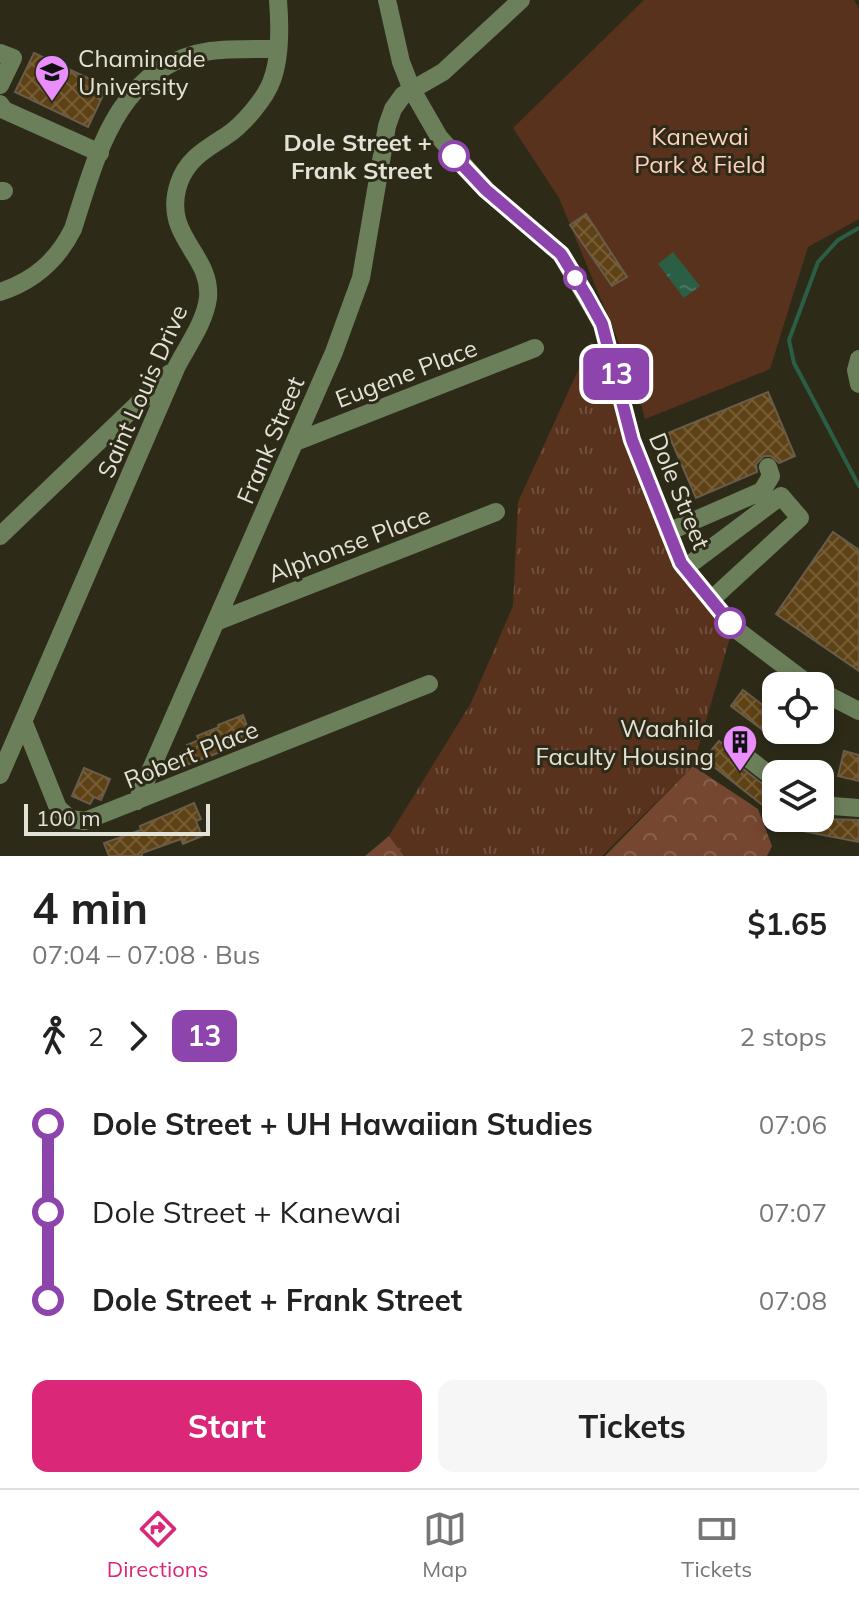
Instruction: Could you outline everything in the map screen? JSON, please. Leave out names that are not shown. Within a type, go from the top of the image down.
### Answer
[{"type":"street","name":"Dole Street","points":[[387,0],[394,41],[412,90],[439,137],[486,190],[561,254],[602,324],[632,440],[685,568],[733,627],[792,672]]},
{"type":"street","points":[[412,90],[443,72],[521,0]]},
{"type":"street","points":[[241,49],[251,46],[267,33],[279,5]]},
{"type":"street","name":"Saint Louis Drive","points":[[0,775],[177,366],[202,319],[208,296],[205,272],[178,226],[175,206],[178,186],[193,159],[241,124],[270,84],[278,49],[279,5]]},
{"type":"street","points":[[241,49],[263,68],[270,84]]},
{"type":"street","points":[[0,292],[17,287],[38,274],[66,244],[116,115],[134,92],[155,74],[198,54],[278,49]]},
{"type":"street","points":[[0,53],[13,58],[0,85]]},
{"type":"street","name":"Frank Street","points":[[137,801],[334,352],[361,278],[389,118],[403,95],[412,90]]},
{"type":"street","points":[[0,104],[4,110],[100,153]]},
{"type":"street","name":"Eugene Place","points":[[295,442],[535,348]]},
{"type":"street","points":[[859,359],[856,370],[859,384]]},
{"type":"street","points":[[0,536],[177,366]]},
{"type":"street","points":[[668,532],[762,491],[771,476],[768,467]]},
{"type":"street","points":[[685,568],[781,496],[800,518],[712,599]]},
{"type":"street","name":"Alphonse Place","points":[[218,621],[496,512]]},
{"type":"street","name":"Robert Place","points":[[24,723],[58,808],[66,817],[85,821],[429,684]]},
{"type":"street","points":[[834,698],[859,711]]},
{"type":"street","points":[[740,752],[762,769]]},
{"type":"street","points":[[834,806],[859,808]]},
{"type":"green space","name":"Kanewai Park & Field","points":[[644,0],[854,0],[859,8],[859,219],[808,247],[770,369],[645,419],[636,384],[559,198],[513,128]]},
{"type":"green space","points":[[591,342],[615,369],[658,509],[733,627],[693,766],[602,856],[404,856],[389,836],[471,703],[513,606],[518,502]]},
{"type":"green space","points":[[693,766],[758,809],[762,832],[767,832],[772,846],[767,856],[605,856]]},
{"type":"green space","points":[[389,836],[404,856],[365,856]]},
{"type":"water","points":[[673,252],[700,286],[684,298],[658,264]]},
{"type":"building","points":[[34,53],[107,87],[88,127],[15,92]]},
{"type":"building","points":[[586,214],[627,277],[612,286],[570,225]]},
{"type":"building","points":[[768,392],[795,456],[779,463],[771,456],[764,456],[756,464],[757,472],[696,498],[668,433]]},
{"type":"building","points":[[833,532],[859,550],[859,671],[776,614]]},
{"type":"building","points":[[743,690],[762,704],[762,729],[731,706]]},
{"type":"building","points":[[243,715],[251,737],[243,740],[244,743],[184,766],[179,754],[189,750],[187,745],[199,740],[197,736]]},
{"type":"building","name":"Waahila Faculty Housing","points":[[719,741],[729,749],[733,761],[762,784],[762,805],[704,759]]},
{"type":"building","points":[[844,751],[859,755],[859,781],[838,776]]},
{"type":"building","points":[[84,768],[110,779],[101,800],[94,797],[90,804],[72,796]]},
{"type":"building","points":[[194,803],[201,819],[196,821],[202,836],[183,844],[181,839],[142,853],[142,856],[109,856],[104,843],[141,830],[140,826]]},
{"type":"building","points":[[834,819],[859,820],[859,842],[808,832],[834,832]]},
{"type":"waterway","points":[[859,228],[838,240],[818,262],[789,340],[794,363],[859,486]]},
{"type":"bus line","name":"13","points":[[454,156],[486,190],[561,254],[586,295],[602,324],[632,440],[681,563],[730,623]]},
{"type":"place","name":"Chaminade University","points":[[52,103]]},
{"type":"place","name":"Dole Street + Frank Street","points":[[454,156]]},
{"type":"place","name":"Waahila Faculty Housing","points":[[740,773]]}]
